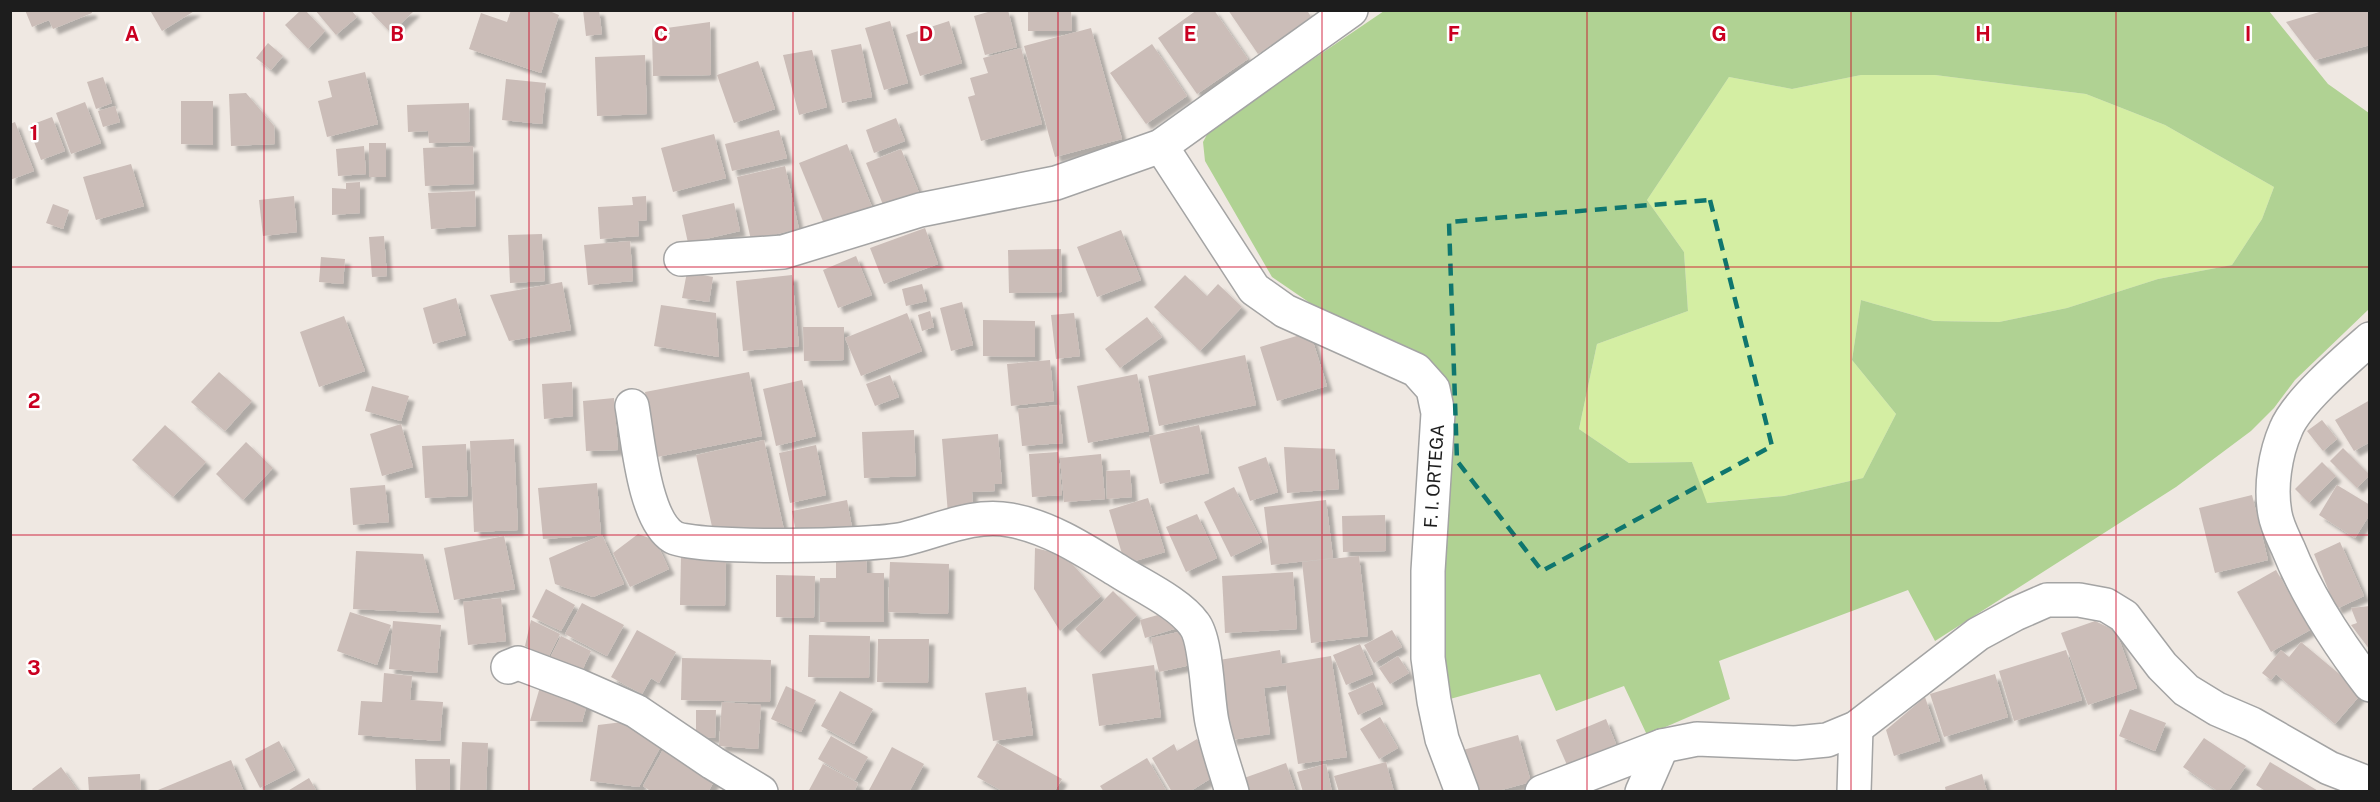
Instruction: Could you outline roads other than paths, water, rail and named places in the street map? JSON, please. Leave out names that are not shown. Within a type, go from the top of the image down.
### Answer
[{"type":"street","points":[[681,259],[783,252],[920,210],[1056,183],[1161,146],[1351,10]]},
{"type":"street","name":"F. I. ORTEGA","points":[[1161,146],[1254,289],[1285,311],[1416,370],[1432,389],[1438,414],[1428,571],[1428,658],[1442,739],[1462,792]]},
{"type":"street","points":[[2370,339],[2313,393],[2286,428],[2276,463],[2273,493],[2275,516],[2301,581],[2323,619],[2370,685]]},
{"type":"street","points":[[632,406],[649,499],[657,520],[674,538],[771,546],[902,540],[947,526],[980,519],[1009,520],[1038,528],[1073,544],[1174,606],[1195,625],[1201,645],[1211,720],[1232,792]]},
{"type":"street","points":[[1542,792],[1662,747],[1697,739],[1795,743],[1827,740],[1856,728],[1978,634],[2047,600],[2079,600],[2106,605],[2124,616],[2162,666],[2186,690],[2329,768],[2370,784]]},
{"type":"street","points":[[508,667],[518,663],[636,711],[761,792]]},
{"type":"street","points":[[1854,792],[1856,728]]},
{"type":"street","points":[[1642,792],[1662,747]]}]
